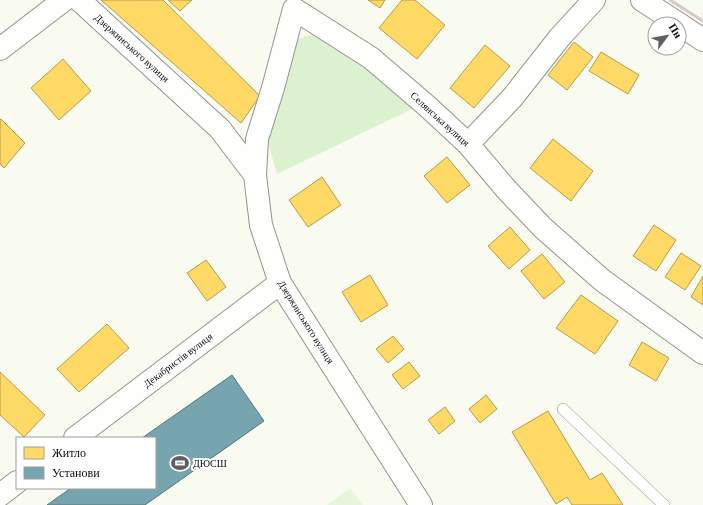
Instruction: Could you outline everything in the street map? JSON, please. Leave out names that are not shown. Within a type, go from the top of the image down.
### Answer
[{"type":"street","points":[[0,49],[64,0]]},
{"type":"street","name":"Дзержинського вулиця","points":[[79,0],[220,129],[255,174],[261,225],[280,283],[421,505]]},
{"type":"street","points":[[468,144],[512,98],[560,36],[594,0]]},
{"type":"street","points":[[642,0],[667,16]]},
{"type":"street","name":"Селянська вулиця","points":[[255,174],[257,139],[273,88],[296,4],[371,58],[427,106],[468,144],[506,189],[543,228],[602,280],[703,353]]},
{"type":"street","points":[[687,29],[703,40]]},
{"type":"street","name":"Декабристів вулиця","points":[[76,437],[280,283]]},
{"type":"street","points":[[0,495],[16,483]]},
{"type":"lane","points":[[563,409],[664,505]]},
{"type":"green space","points":[[315,33],[397,88],[412,109],[277,174],[266,135],[296,40]]},
{"type":"green space","points":[[350,488],[363,505],[327,505]]},
{"type":"building: Житло","points":[[101,0],[163,0],[260,96],[241,123]]},
{"type":"building: Житло","points":[[168,0],[192,0],[180,11]]},
{"type":"building: Житло","points":[[368,0],[385,0],[380,8]]},
{"type":"building: Житло","points":[[402,0],[415,0],[445,25],[417,59],[379,28]]},
{"type":"building: Житло","points":[[574,42],[593,57],[567,90],[548,75]]},
{"type":"building: Житло","points":[[485,45],[510,66],[474,108],[450,88]]},
{"type":"building: Житло","points":[[601,52],[639,75],[628,94],[589,71]]},
{"type":"building: Житло","points":[[63,59],[91,91],[59,120],[31,88]]},
{"type":"building: Житло","points":[[1,119],[25,143],[4,168],[0,164]]},
{"type":"building: Житло","points":[[553,139],[593,171],[571,201],[530,168]]},
{"type":"building: Житло","points":[[447,157],[470,185],[447,203],[424,176]]},
{"type":"building: Житло","points":[[322,177],[341,205],[308,227],[289,200]]},
{"type":"building: Житло","points":[[654,225],[676,240],[656,271],[633,256]]},
{"type":"building: Житло","points":[[510,227],[530,250],[509,269],[488,246]]},
{"type":"building: Житло","points":[[681,253],[701,266],[685,290],[665,277]]},
{"type":"building: Житло","points":[[542,254],[565,282],[544,299],[521,271]]},
{"type":"building: Житло","points":[[206,260],[226,287],[207,301],[187,273]]},
{"type":"building: Житло","points":[[370,275],[388,305],[361,322],[342,292]]},
{"type":"building: Житло","points":[[703,276],[703,305],[691,297]]},
{"type":"building: Житло","points":[[581,295],[618,321],[595,354],[556,328]]},
{"type":"building: Житло","points":[[107,324],[129,348],[79,392],[57,369]]},
{"type":"building: Житло","points":[[393,336],[404,349],[388,363],[376,349]]},
{"type":"building: Житло","points":[[642,342],[669,358],[656,381],[629,365]]},
{"type":"building: Житло","points":[[409,362],[420,376],[403,389],[392,375]]},
{"type":"building: Житло","points":[[0,372],[45,415],[24,437],[0,415]]},
{"type":"building: Житло","points":[[486,395],[497,409],[480,423],[469,409]]},
{"type":"building: Житло","points":[[445,407],[455,421],[439,434],[428,420]]},
{"type":"building: Житло","points":[[548,411],[590,480],[602,473],[623,505],[572,505],[567,497],[556,504],[512,432]]},
{"type":"building: Установи","name":"ДЮСШ","points":[[232,375],[264,421],[145,505],[47,505],[70,489],[156,489],[156,437],[143,437]]},
{"type":"railway","points":[[670,0],[703,21]]},
{"type":"place","name":"ДЮСШ","points":[[180,463]]}]
